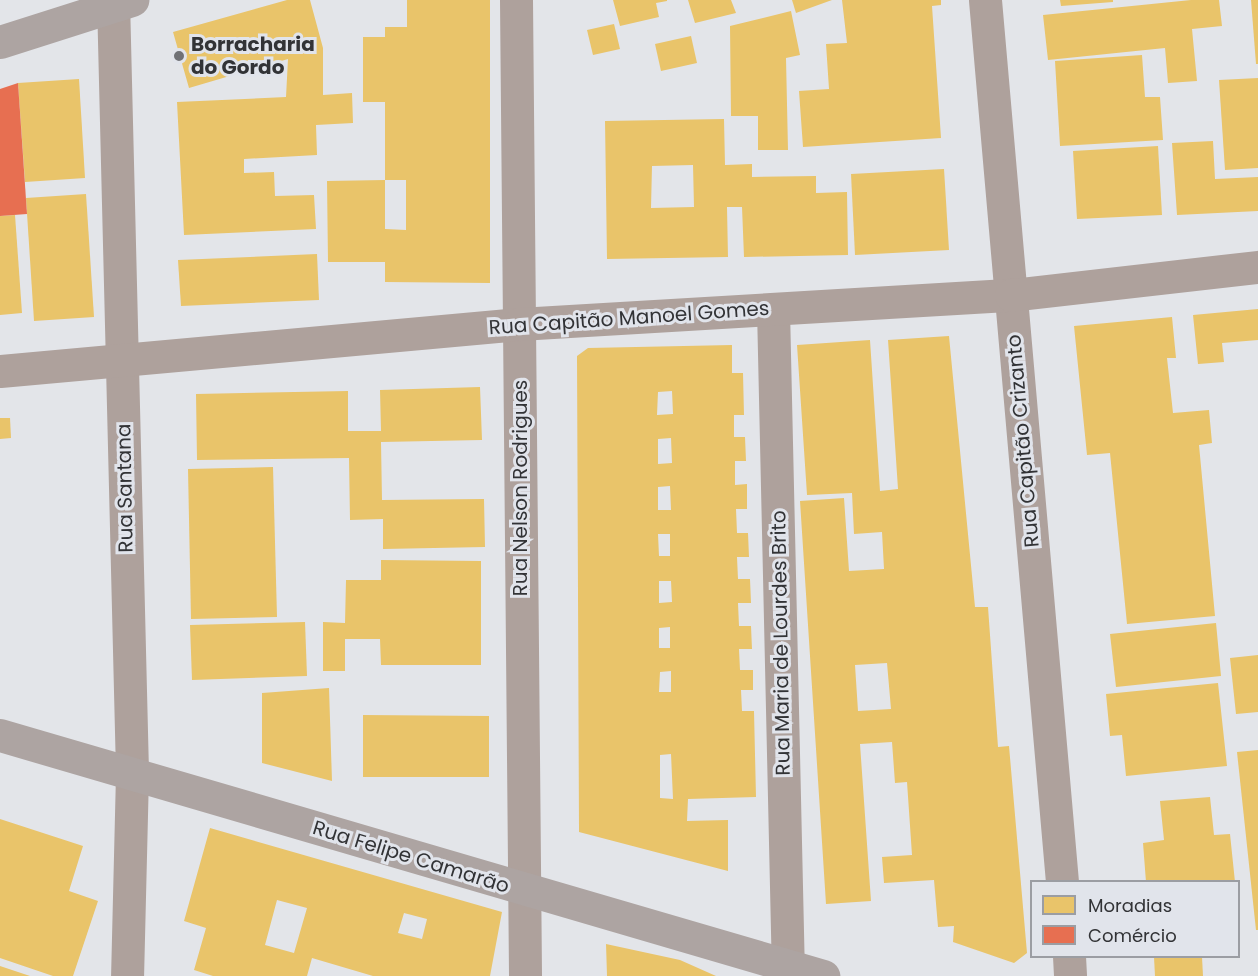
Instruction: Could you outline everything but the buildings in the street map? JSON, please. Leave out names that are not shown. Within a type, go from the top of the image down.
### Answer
[{"type":"main road","points":[[0,42],[120,2]]},
{"type":"main road","name":"Rua Felipe Camarão","points":[[0,735],[524,890],[788,971],[823,976]]},
{"type":"street","name":"Rua Nelson Rodrigues","points":[[516,0],[525,976]]},
{"type":"street","name":"Rua Capitão Crizanto","points":[[985,0],[1062,880]]},
{"type":"street","name":"Rua Santana","points":[[120,2],[122,361],[132,774],[127,976]]},
{"type":"street","name":"Rua Capitão Manoel Gomes","points":[[0,371],[519,324],[1011,295],[1258,267]]},
{"type":"street","name":"Rua Maria de Lourdes Brito","points":[[773,309],[788,971]]},
{"type":"street","points":[[1069,958],[1070,976]]},
{"type":"place","name":"Borracharia do Gordo","points":[[179,56]]}]
